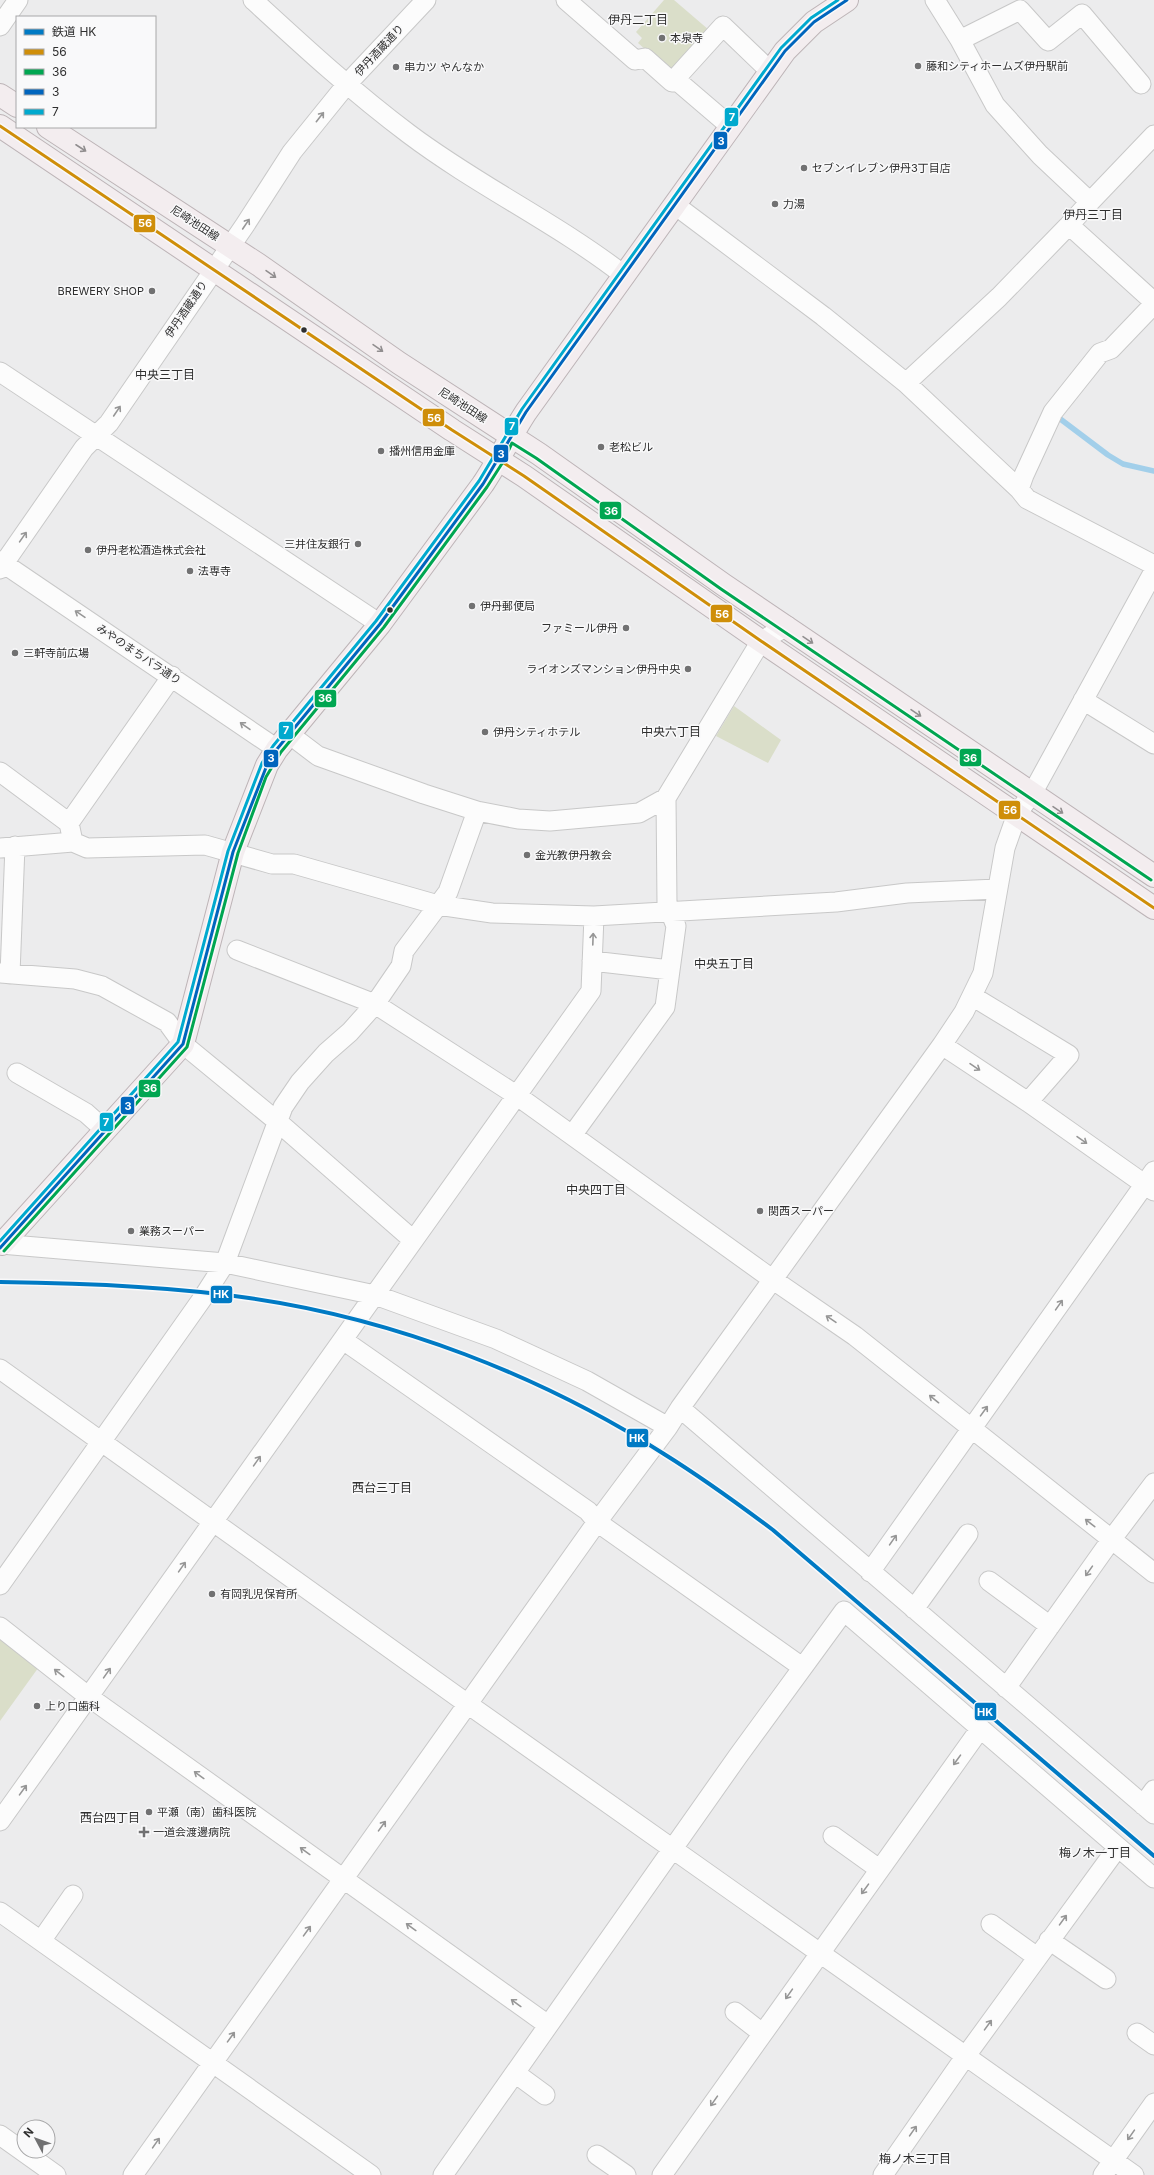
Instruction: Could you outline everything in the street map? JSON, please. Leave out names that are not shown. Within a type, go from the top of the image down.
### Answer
[{"type":"main road","points":[[1,1245],[183,1044],[233,852],[262,775],[283,741],[380,624],[499,460],[510,436],[526,412],[785,51],[802,33],[847,0]]},
{"type":"main road","points":[[0,95],[16,105]]},
{"type":"main road","points":[[0,126],[499,460],[761,641],[1154,908]]},
{"type":"main road","name":"尼崎池田線","points":[[50,128],[230,246],[1033,792],[1154,876]]},
{"type":"street","points":[[0,26],[18,0]]},
{"type":"street","points":[[252,0],[347,84],[410,135],[596,253],[625,276]]},
{"type":"street","name":"伊丹酒蔵通り","points":[[1,564],[84,448],[94,436],[109,423],[214,270],[292,152],[347,84],[426,0]]},
{"type":"street","points":[[566,0],[635,60],[644,58],[672,82],[723,26],[771,72]]},
{"type":"street","points":[[935,0],[960,40],[995,105],[1040,155],[1090,202]]},
{"type":"street","points":[[960,40],[1020,10],[1048,41],[1082,14],[1141,84]]},
{"type":"street","points":[[675,79],[730,126]]},
{"type":"street","points":[[906,383],[999,296],[1154,135]]},
{"type":"street","points":[[675,205],[823,316],[906,383],[1019,489],[1027,499],[1154,565]]},
{"type":"street","points":[[1019,489],[1053,412],[1100,353],[1111,349],[1154,303],[1069,225]]},
{"type":"street","points":[[0,372],[94,436],[380,624]]},
{"type":"street","name":"みやのまちバラ通り","points":[[1,564],[172,676],[283,741],[318,756],[424,794],[477,811],[518,819],[550,821],[587,819],[639,813],[666,798]]},
{"type":"street","points":[[133,2175],[469,1705],[597,1522],[668,1427],[680,1408],[942,1045],[972,996],[983,973],[1004,848],[1017,814],[1033,792],[1154,571]]},
{"type":"street","points":[[573,1134],[665,1007],[676,926],[667,904],[666,798],[761,641],[787,626]]},
{"type":"street","points":[[69,823],[172,676]]},
{"type":"street","points":[[1083,700],[1154,744]]},
{"type":"street","points":[[0,772],[69,823],[73,842]]},
{"type":"street","points":[[0,1585],[225,1263],[284,1107],[300,1082],[326,1053],[350,1032],[375,1004],[401,966],[404,951],[448,892],[477,811]]},
{"type":"street","points":[[413,1240],[278,1122],[183,1044],[167,1022],[102,986],[75,979],[5,973],[7,847],[73,842],[87,848],[205,845],[272,864],[294,864],[438,905],[492,913],[594,916],[836,902],[907,893],[997,889]]},
{"type":"street","points":[[0,1822],[591,991],[594,916]]},
{"type":"street","points":[[237,950],[375,1004],[516,1095],[573,1134],[772,1280],[855,1336],[1154,1573]]},
{"type":"street","points":[[592,961],[670,970]]},
{"type":"street","points":[[972,996],[1069,1055],[1028,1102]]},
{"type":"street","points":[[870,1572],[971,1429],[1151,1182],[942,1045]]},
{"type":"street","points":[[17,1073],[86,1113],[105,1130]]},
{"type":"street","points":[[1,1245],[225,1263],[375,1295],[496,1339],[587,1381],[668,1427]]},
{"type":"street","points":[[343,1340],[588,1511],[597,1522],[802,1667]]},
{"type":"street","points":[[0,1369],[469,1705],[965,2057],[1108,2168],[1134,2175]]},
{"type":"street","points":[[680,1408],[1006,1688],[1150,1803]]},
{"type":"street","points":[[1006,1688],[1111,1540],[1154,1483]]},
{"type":"street","points":[[914,1609],[968,1534]]},
{"type":"street","points":[[989,1581],[1050,1626]]},
{"type":"street","points":[[443,2175],[672,1849],[802,1667],[844,1611],[1154,1878]]},
{"type":"street","points":[[0,1627],[89,1697],[548,2025]]},
{"type":"street","points":[[662,2175],[819,1952],[980,1729]]},
{"type":"street","points":[[833,1836],[879,1870]]},
{"type":"street","points":[[883,2175],[965,2057],[1118,1847]]},
{"type":"street","points":[[41,1940],[73,1895]]},
{"type":"street","points":[[0,1912],[371,2175]]},
{"type":"street","points":[[991,1924],[1037,1957]]},
{"type":"street","points":[[1049,1940],[1106,1979]]},
{"type":"street","points":[[735,2012],[762,2033]]},
{"type":"street","points":[[1137,2033],[1154,2045]]},
{"type":"street","points":[[514,2073],[545,2095]]},
{"type":"street","points":[[1108,2168],[1154,2103]]},
{"type":"street","points":[[0,2135],[56,2175]]},
{"type":"street","points":[[597,2155],[626,2175]]},
{"type":"green space","points":[[664,0],[674,0],[709,30],[672,73],[638,43],[642,38],[636,32]]},
{"type":"green space","points":[[734,706],[781,740],[768,763],[716,736]]},
{"type":"green space","points":[[0,1632],[41,1664],[0,1721]]},
{"type":"waterway","points":[[1059,418],[1108,455],[1123,464],[1154,471]]},
{"type":"rail line","name":"HK","points":[[0,1282],[94,1284],[156,1288],[218,1294],[304,1307],[358,1320],[465,1354],[517,1375],[567,1399],[617,1425],[678,1463],[719,1490],[773,1530],[1154,1856]]},
{"type":"transit line","name":"7","points":[[0,1241],[178,1042],[228,851],[262,763],[273,746],[376,621],[479,481],[522,409],[781,48],[811,18],[838,0]]},
{"type":"transit line","name":"3","points":[[0,1248],[183,1044],[233,852],[267,765],[277,749],[380,624],[483,484],[526,412],[785,51],[814,22],[847,0]]},
{"type":"transit line","name":"56","points":[[0,126],[452,430],[524,476],[761,641],[1154,908]]},
{"type":"transit line","name":"36","points":[[4,1251],[187,1047],[238,853],[266,777],[281,752],[384,627],[487,487],[503,462],[512,443],[536,458],[721,589],[1151,880]]},
{"type":"place","name":"本泉寺","points":[[662,38]]},
{"type":"place","name":"藤和シティホームズ伊丹駅前","points":[[918,66]]},
{"type":"place","name":"串カツ やんなか","points":[[396,67]]},
{"type":"place","name":"セブンイレブン伊丹3丁目店","points":[[804,168]]},
{"type":"place","name":"力湯","points":[[775,204]]},
{"type":"place","name":"BREWERY SHOP","points":[[152,291]]},
{"type":"place","name":"老松ビル","points":[[601,447]]},
{"type":"place","name":"播州信用金庫","points":[[381,451]]},
{"type":"place","name":"三井住友銀行","points":[[358,544]]},
{"type":"place","name":"伊丹老松酒造株式会社","points":[[88,550]]},
{"type":"place","name":"法専寺","points":[[190,571]]},
{"type":"place","name":"伊丹郵便局","points":[[472,606]]},
{"type":"place","name":"ファミール伊丹","points":[[626,628]]},
{"type":"place","name":"三軒寺前広場","points":[[15,653]]},
{"type":"place","name":"ライオンズマンション伊丹中央","points":[[688,669]]},
{"type":"place","name":"伊丹シティホテル","points":[[485,732]]},
{"type":"place","name":"金光教伊丹教会","points":[[527,855]]},
{"type":"place","name":"関西スーパー","points":[[760,1211]]},
{"type":"place","name":"業務スーパー","points":[[131,1231]]},
{"type":"place","name":"有岡乳児保育所","points":[[212,1594]]},
{"type":"place","name":"上り口歯科","points":[[37,1706]]},
{"type":"place","name":"平瀬（南）歯科医院","points":[[149,1812]]},
{"type":"place","name":"一道会渡邊病院","points":[[144,1832]]},
{"type":"district","name":"伊丹二丁目","points":[[638,19]]},
{"type":"district","name":"伊丹三丁目","points":[[1093,214]]},
{"type":"district","name":"中央三丁目","points":[[165,374]]},
{"type":"district","name":"中央六丁目","points":[[671,731]]},
{"type":"district","name":"中央五丁目","points":[[724,963]]},
{"type":"district","name":"中央四丁目","points":[[596,1189]]},
{"type":"district","name":"西台三丁目","points":[[382,1487]]},
{"type":"district","name":"西台四丁目","points":[[110,1817]]},
{"type":"district","name":"梅ノ木一丁目","points":[[1095,1852]]},
{"type":"district","name":"梅ノ木三丁目","points":[[915,2158]]}]
